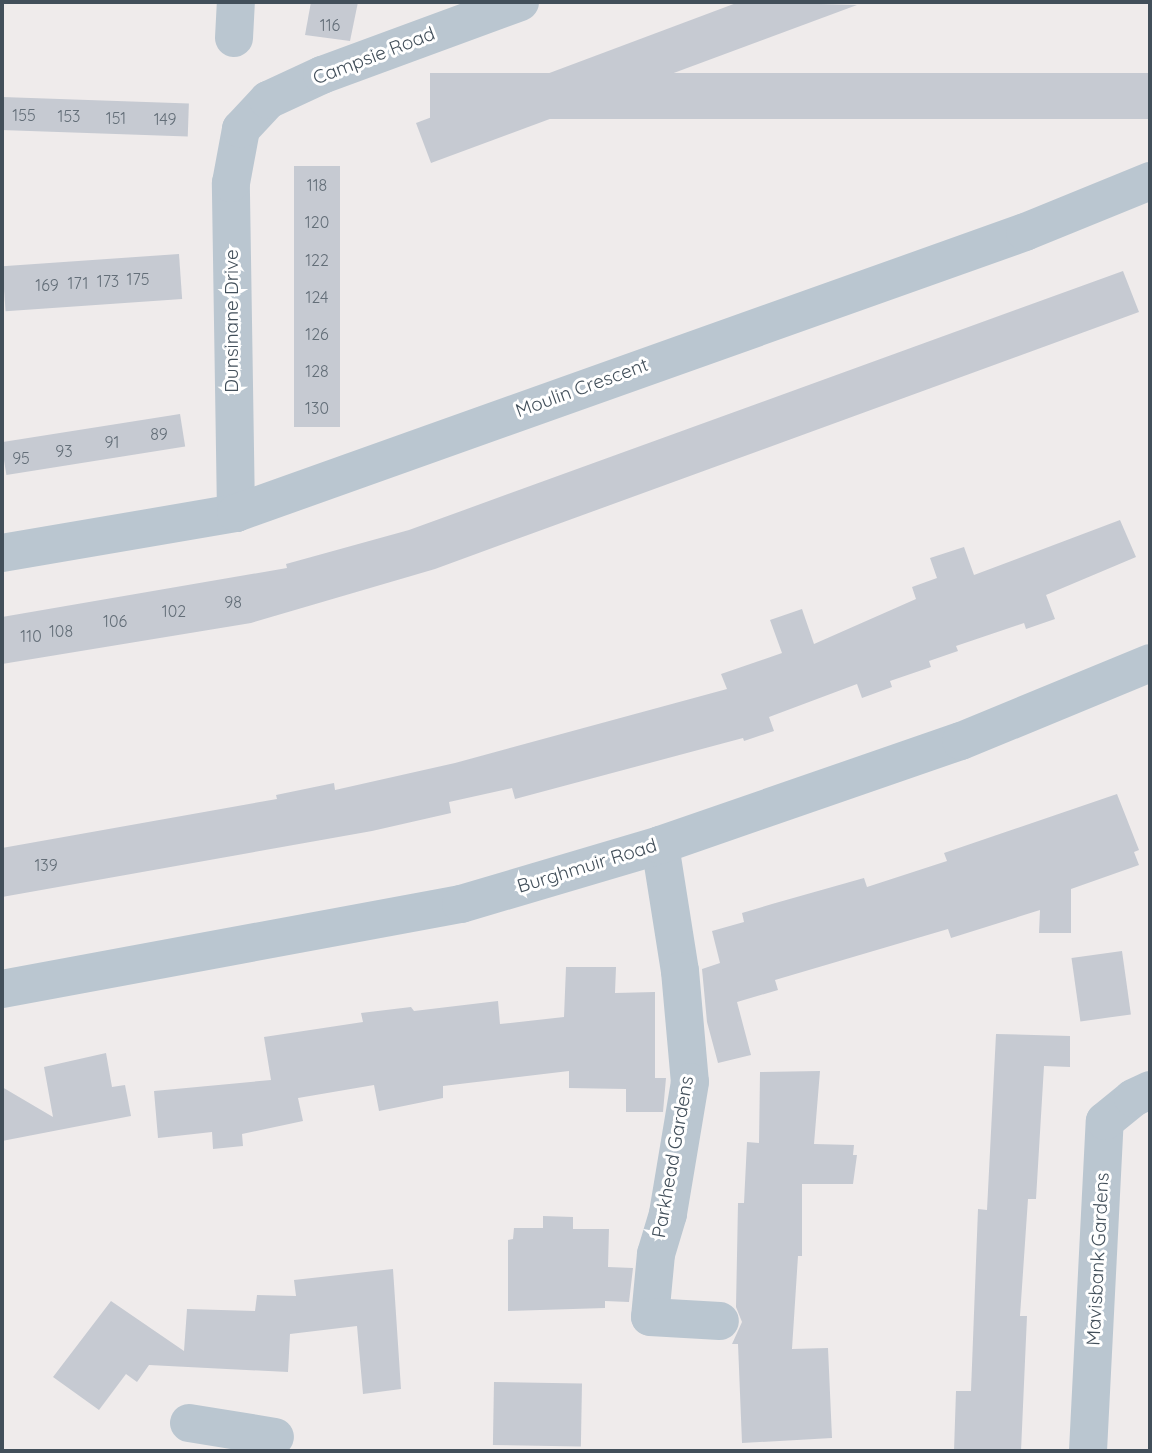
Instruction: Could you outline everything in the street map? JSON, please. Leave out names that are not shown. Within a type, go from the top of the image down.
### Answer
[{"type":"street","name":"Campsie Road","points":[[241,129],[268,100],[322,75],[520,2]]},
{"type":"street","name":"Dunsinane Drive","points":[[236,513],[231,183],[241,129]]},
{"type":"street","name":"Moulin Crescent","points":[[2,553],[236,513],[1025,232],[1150,181]]},
{"type":"street","name":"Burghmuir Road","points":[[2,989],[461,904],[660,845],[961,741],[1147,673]]},
{"type":"street","name":"Parkhead Gardens","points":[[660,845],[680,971],[690,1082],[668,1214],[656,1254],[650,1317],[720,1321]]},
{"type":"street","name":"Mavisbank Gardens","points":[[1088,1451],[1105,1121],[1133,1098],[1150,1090]]},
{"type":"street","points":[[189,1423],[232,1441],[275,1437]]},
{"type":"building","points":[[311,2],[358,2],[350,41],[305,35]]},
{"type":"building","points":[[739,2],[857,5],[431,163],[416,123]]},
{"type":"building","points":[[430,73],[1150,73],[1150,119],[430,119]]},
{"type":"building","points":[[2,97],[189,104],[188,137],[2,130]]},
{"type":"building","points":[[294,166],[340,166],[340,427],[294,427]]},
{"type":"building","points":[[179,254],[182,299],[6,311],[2,266]]},
{"type":"building","points":[[1123,271],[1139,312],[435,569],[251,623],[2,664],[2,617],[287,568],[286,564],[409,530]]},
{"type":"building","points":[[180,414],[185,447],[6,475],[2,442]]},
{"type":"building","points":[[1120,520],[1136,557],[1046,595],[1055,619],[1026,629],[1024,623],[956,646],[958,651],[929,661],[931,667],[890,681],[892,687],[862,698],[857,684],[769,717],[774,731],[515,799],[512,788],[449,802],[451,813],[372,831],[2,897],[2,848],[277,799],[276,795],[334,783],[335,790],[455,763],[727,689],[721,674],[782,653],[770,620],[802,609],[814,644],[916,599],[912,587],[937,578],[930,558],[964,547],[974,575]]},
{"type":"building","points":[[1117,794],[1139,850],[1134,852],[1139,865],[1071,889],[1071,933],[1039,933],[1040,910],[951,938],[948,929],[775,980],[778,990],[737,1002],[751,1055],[718,1063],[707,1022],[702,969],[720,963],[712,931],[744,922],[742,913],[772,904],[864,878],[867,887],[947,861],[944,853]]},
{"type":"building","points":[[1122,951],[1131,1014],[1080,1021],[1071,958]]},
{"type":"building","points":[[566,967],[616,967],[615,993],[655,992],[655,1078],[666,1078],[663,1112],[626,1112],[626,1089],[569,1088],[569,1071],[443,1086],[443,1098],[379,1111],[374,1085],[298,1098],[303,1121],[242,1134],[243,1146],[213,1149],[212,1132],[158,1138],[154,1091],[271,1080],[264,1037],[363,1022],[361,1013],[411,1007],[414,1011],[498,1001],[500,1024],[564,1017]]},
{"type":"building","points":[[996,1034],[1070,1036],[1070,1067],[1044,1066],[1036,1199],[1028,1199],[1020,1316],[1027,1316],[1021,1451],[954,1451],[956,1391],[971,1391],[978,1209],[987,1210]]},
{"type":"building","points":[[106,1053],[112,1087],[125,1085],[131,1116],[2,1141],[2,1087],[53,1117],[44,1067]]},
{"type":"building","points":[[820,1071],[814,1144],[854,1145],[853,1155],[857,1155],[853,1184],[802,1184],[802,1256],[798,1256],[792,1349],[828,1348],[832,1438],[742,1443],[738,1344],[732,1344],[742,1322],[736,1307],[738,1203],[744,1203],[747,1142],[759,1143],[760,1072]]},
{"type":"building","points":[[543,1216],[573,1217],[573,1229],[609,1229],[608,1267],[633,1268],[629,1302],[605,1301],[605,1308],[508,1311],[508,1240],[513,1239],[514,1228],[543,1228]]},
{"type":"building","points":[[393,1269],[401,1389],[363,1394],[357,1326],[290,1334],[288,1372],[149,1365],[137,1382],[126,1374],[99,1410],[53,1377],[111,1301],[184,1351],[187,1309],[255,1311],[257,1295],[296,1296],[294,1280]]},
{"type":"building","points":[[494,1382],[582,1384],[581,1447],[493,1445]]}]
